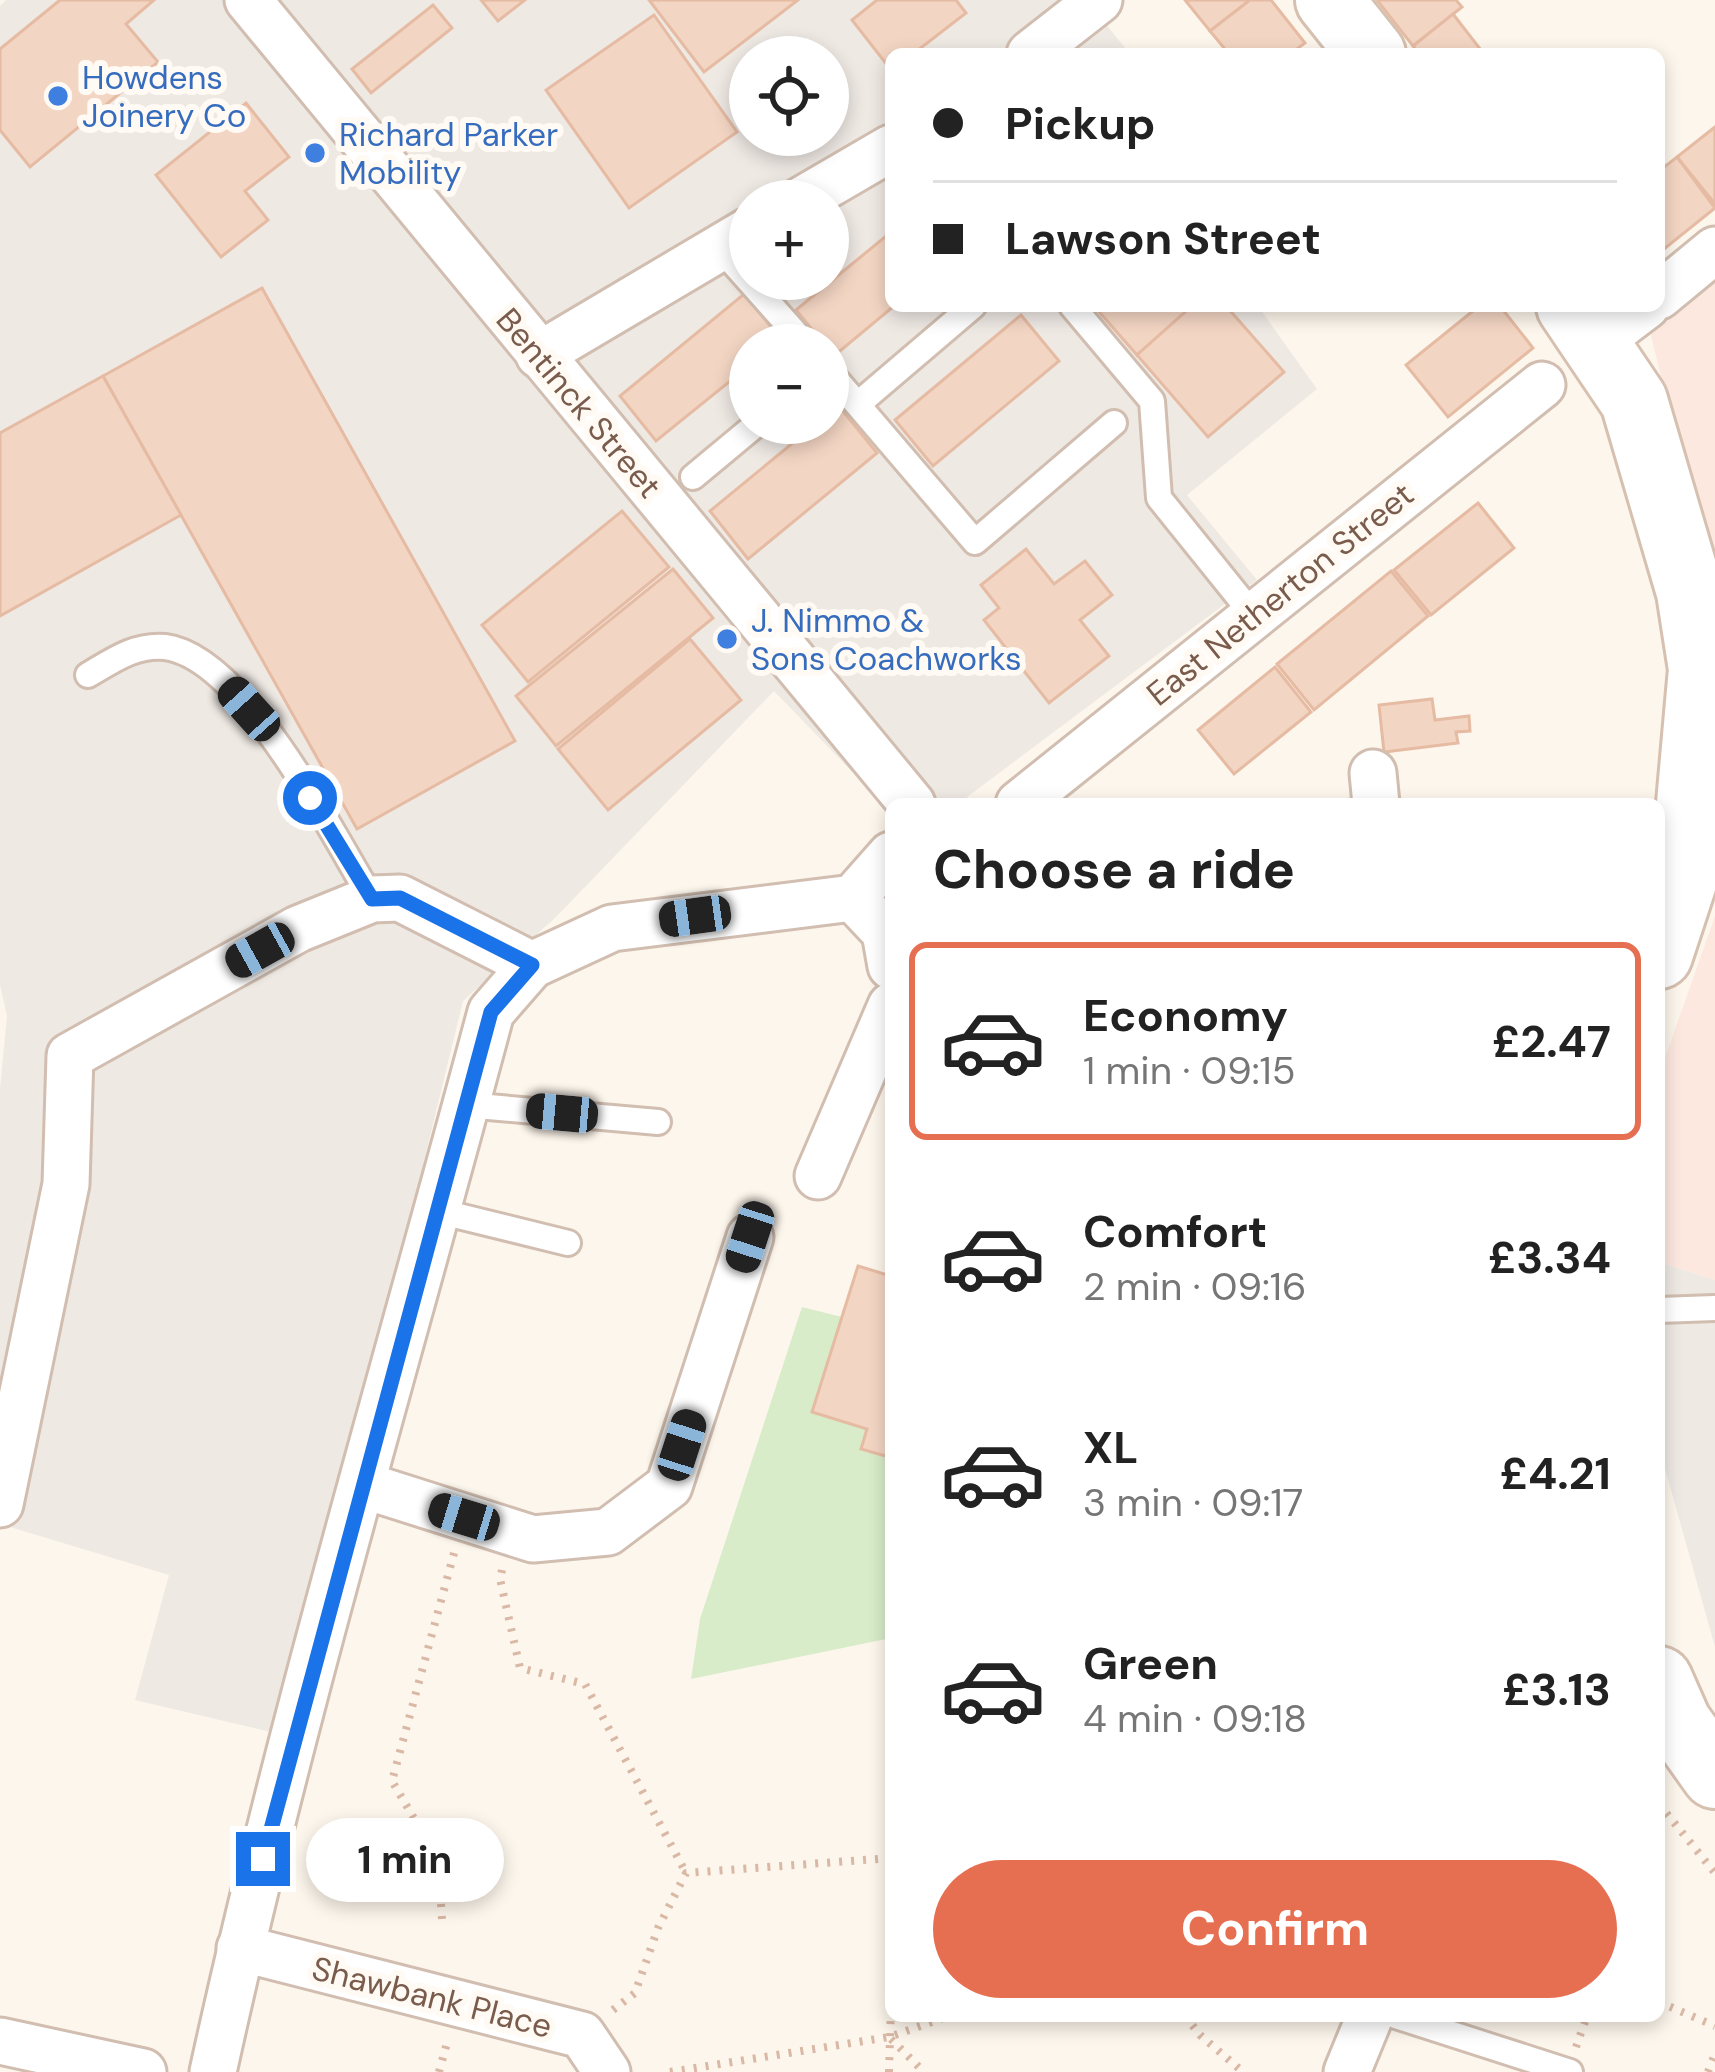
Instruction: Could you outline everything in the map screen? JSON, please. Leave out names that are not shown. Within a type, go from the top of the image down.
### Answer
[{"type":"main road","points":[[1328,0],[1367,48]]},
{"type":"main road","points":[[1604,318],[1655,466],[1690,592],[1702,669],[1683,882],[1665,937]]},
{"type":"main road","points":[[1665,1694],[1678,1723],[1715,1774]]},
{"type":"street","name":"Bentinck Street","points":[[248,0],[907,798]]},
{"type":"street","points":[[1038,48],[1099,0]]},
{"type":"street","points":[[836,180],[885,151]]},
{"type":"street","points":[[538,355],[729,243]]},
{"type":"street","points":[[1665,291],[1715,250]]},
{"type":"street","name":"East Netherton Street","points":[[1026,798],[1542,385]]},
{"type":"street","points":[[213,2072],[240,1948],[491,1012],[532,965],[612,928],[853,898],[885,862]]},
{"type":"street","points":[[0,1504],[66,1184],[70,1056],[298,929],[372,899],[400,898],[532,965]]},
{"type":"street","points":[[853,898],[885,932]]},
{"type":"street","points":[[818,1176],[885,1020]]},
{"type":"street","points":[[363,1485],[533,1539],[608,1532],[668,1486],[750,1237]]},
{"type":"street","name":"Shawbank Place","points":[[240,1948],[594,2054]]},
{"type":"street","points":[[1347,2072],[1368,2022]]},
{"type":"street","points":[[0,2041],[143,2072]]},
{"type":"lane","points":[[858,404],[966,312]]},
{"type":"lane","points":[[1077,312],[1152,400],[1159,498],[1254,616]]},
{"type":"lane","points":[[849,394],[975,542],[1114,422]]},
{"type":"lane","points":[[693,476],[732,444]]},
{"type":"lane","points":[[88,674],[131,650],[161,646],[190,653],[230,687],[269,731],[372,899]]},
{"type":"lane","points":[[466,1105],[658,1122]]},
{"type":"lane","points":[[438,1211],[568,1243]]},
{"type":"lane","points":[[1665,1310],[1715,1308]]},
{"type":"lane","points":[[1415,2022],[1570,2072]]},
{"type":"path","points":[[442,1919],[438,1859],[392,1781],[464,1517]]},
{"type":"path","points":[[510,1531],[500,1580],[520,1668],[585,1684],[686,1873]]},
{"type":"path","points":[[1665,1811],[1715,1873]]},
{"type":"path","points":[[686,1873],[885,1858]]},
{"type":"path","points":[[594,2054],[635,1993],[658,1928],[686,1873]]},
{"type":"path","points":[[1665,2005],[1715,2026]]},
{"type":"path","points":[[889,2072],[890,2022]]},
{"type":"path","points":[[670,2072],[889,2037],[933,2022]]},
{"type":"path","points":[[1190,2022],[1243,2072]]},
{"type":"path","points":[[889,2037],[924,2072]]},
{"type":"path","points":[[1708,2072],[1715,2054]]},
{"type":"shaded area","points":[[6,0],[1096,0],[1092,7],[1125,48],[885,48],[885,312],[1262,312],[1317,389],[1187,495],[1257,580],[967,798],[885,798],[885,806],[774,691],[557,916],[463,1001],[284,1735],[135,1700],[169,1575],[0,1524],[0,1089],[7,1016],[0,985],[0,6]]},
{"type":"shaded area","points":[[1715,273],[1715,602],[1649,327]]},
{"type":"shaded area","points":[[1715,916],[1715,1280],[1665,1264],[1665,1058]]},
{"type":"shaded area","points":[[1665,1264],[1715,1280],[1715,1647],[1665,1468]]},
{"type":"green space","points":[[802,1307],[842,1317],[813,1411],[867,1429],[862,1449],[885,1456],[885,1639],[691,1679],[700,1619]]},
{"type":"building","name":"Howdens Joinery Co","points":[[60,0],[154,0],[126,24],[158,62],[30,167],[0,130],[0,49]]},
{"type":"building","points":[[481,0],[525,0],[498,21]]},
{"type":"building","points":[[649,0],[798,0],[751,36],[729,36],[729,53],[704,72]]},
{"type":"building","points":[[877,0],[956,0],[966,13],[921,48],[885,48],[885,62],[852,20]]},
{"type":"building","points":[[1185,0],[1250,0],[1210,31]]},
{"type":"building","points":[[1250,0],[1271,0],[1305,43],[1298,48],[1224,48],[1210,31]]},
{"type":"building","points":[[1377,0],[1456,0],[1462,7],[1413,46]]},
{"type":"building","points":[[433,5],[452,28],[371,93],[352,69]]},
{"type":"building","points":[[1453,14],[1479,48],[1414,48]]},
{"type":"building","points":[[654,15],[729,121],[729,138],[629,208],[546,90]]},
{"type":"building","points":[[246,103],[289,157],[245,191],[268,220],[221,257],[156,175]]},
{"type":"building","points":[[1715,127],[1715,204],[1677,157]]},
{"type":"building","points":[[1677,157],[1715,208],[1665,248],[1665,166]]},
{"type":"building","points":[[885,237],[887,312],[849,344],[849,324],[808,324],[796,310],[808,300],[849,300],[849,266]]},
{"type":"building","points":[[262,288],[515,741],[357,829],[103,376]]},
{"type":"building","points":[[737,300],[749,300],[769,324],[729,324],[729,382],[656,441],[620,396]]},
{"type":"building","points":[[1099,312],[1185,312],[1137,355]]},
{"type":"building","points":[[1185,312],[1231,312],[1284,372],[1208,437],[1137,355]]},
{"type":"building","points":[[1472,312],[1505,312],[1533,348],[1448,417],[1406,365]]},
{"type":"building","points":[[1021,315],[1059,361],[933,466],[895,420]]},
{"type":"building","points":[[103,376],[181,515],[0,616],[0,433]]},
{"type":"building","points":[[849,419],[877,453],[748,559],[710,511],[791,444],[849,444]]},
{"type":"building","points":[[1478,503],[1514,548],[1431,615],[1394,570]]},
{"type":"building","points":[[622,511],[669,567],[528,682],[482,625]]},
{"type":"building","points":[[1026,549],[1054,584],[1085,561],[1112,595],[1080,620],[1109,656],[1049,703],[984,620],[999,608],[981,585]]},
{"type":"building","points":[[673,569],[713,618],[556,746],[516,696]]},
{"type":"building","points":[[1391,571],[1428,616],[1314,710],[1277,664]]},
{"type":"building","points":[[690,639],[741,700],[608,810],[558,749]]},
{"type":"building","points":[[1275,667],[1311,712],[1234,774],[1198,730]]},
{"type":"building","points":[[1432,699],[1435,720],[1469,716],[1470,731],[1456,732],[1458,743],[1384,752],[1379,705]]},
{"type":"building","points":[[858,1266],[885,1274],[885,1456],[861,1449],[867,1429],[812,1412]]},
{"type":"place","name":"Howdens Joinery Co","points":[[58,96]]},
{"type":"place","name":"Richard Parker Mobility","points":[[315,153]]},
{"type":"place","name":"J. Nimmo & Sons Coachworks","points":[[727,639]]},
{"type":"route","points":[[263,1859],[491,1012],[532,965],[400,898],[372,899],[310,798]]}]
